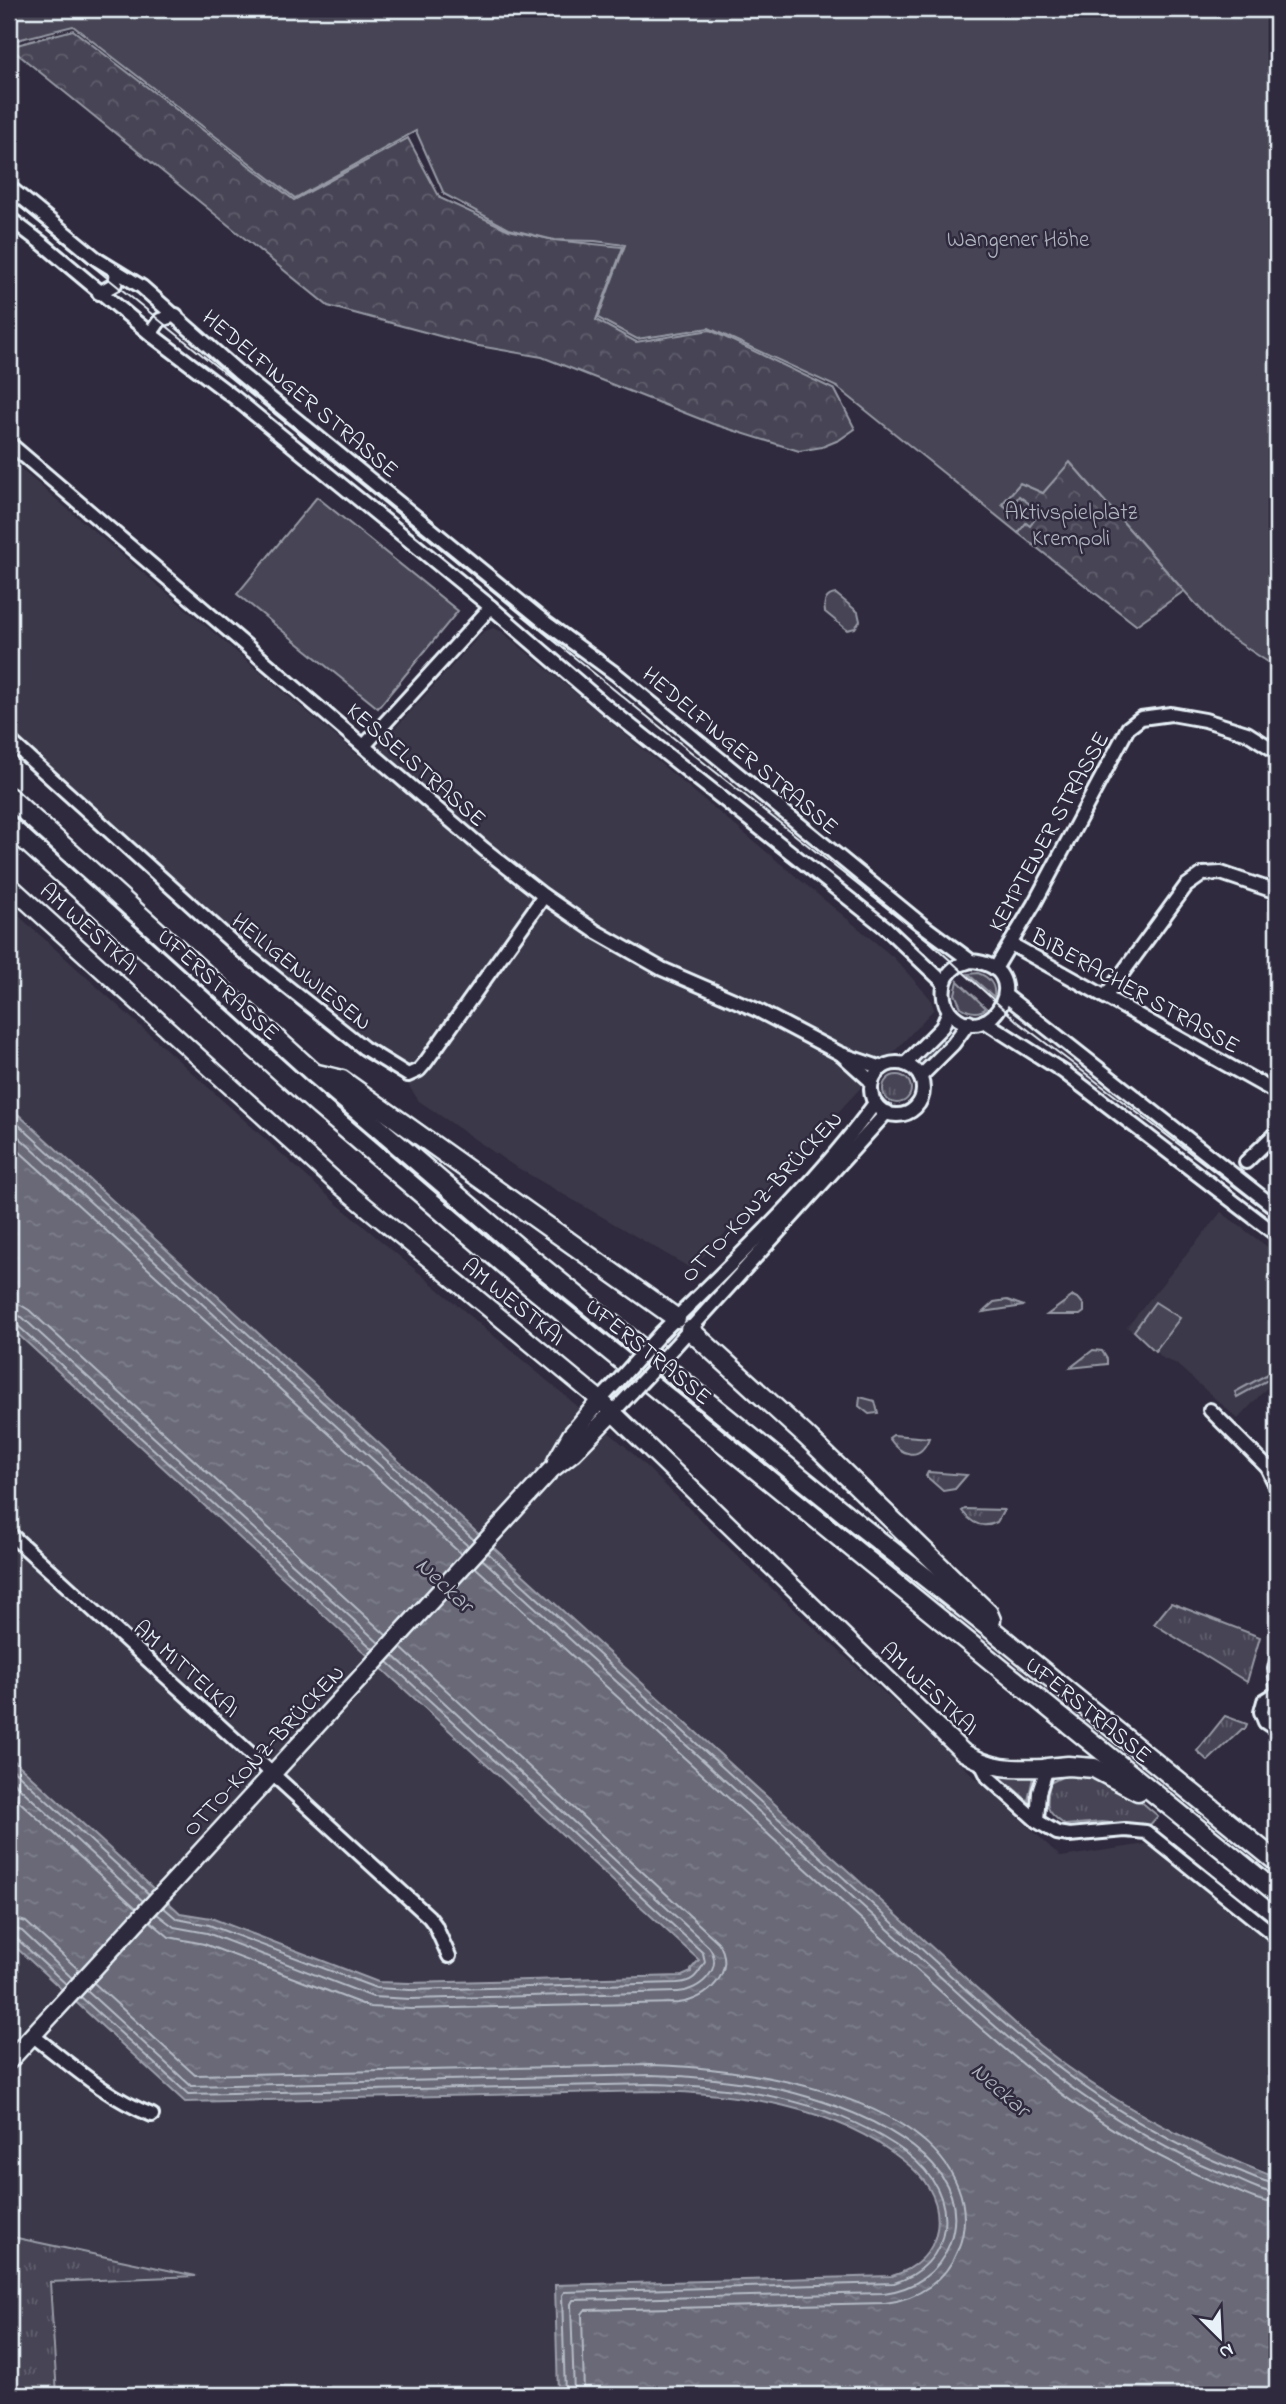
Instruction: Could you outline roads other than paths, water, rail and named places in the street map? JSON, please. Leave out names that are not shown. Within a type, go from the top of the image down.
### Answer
[{"type":"highway","name":"UFERSTRASSE","points":[[9,797],[314,1073],[528,1256],[1277,1862]]},
{"type":"highway","name":"UFERSTRASSE","points":[[9,826],[319,1107],[484,1248],[1277,1893]]},
{"type":"highway","points":[[314,1073],[342,1080],[683,1324],[806,1436],[988,1613],[996,1633]]},
{"type":"highway","points":[[1046,1768],[1094,1768],[1110,1774],[1135,1791],[1153,1792]]},
{"type":"main road","name":"AM WESTKAI","points":[[9,885],[336,1182],[600,1400],[962,1752],[981,1763],[1014,1769],[1046,1768]]},
{"type":"main road","name":"OTTO-KONZ-BRÜCKEN","points":[[551,1469],[571,1435],[600,1400]]},
{"type":"main road","name":"OTTO-KONZ-BRÜCKEN","points":[[9,2061],[551,1469],[574,1451],[612,1412]]},
{"type":"street","name":"HEDELFINGER STRASSE","points":[[9,187],[98,260],[142,287],[248,381],[547,623],[617,674],[921,925],[971,961],[981,961],[995,969]]},
{"type":"street","name":"HEDELFINGER STRASSE","points":[[9,218],[491,607],[607,707],[886,928],[944,983]]},
{"type":"street","points":[[99,293],[115,284],[117,272]]},
{"type":"street","name":"HEDELFINGER STRASSE","points":[[153,336],[153,330],[160,320],[176,315]]},
{"type":"street","name":"KESSELSTRASSE","points":[[9,443],[475,842],[544,896],[595,931],[662,968],[757,1010],[841,1054],[882,1068]]},
{"type":"street","points":[[364,746],[491,607]]},
{"type":"street","name":"KEMPTENER STRASSE","points":[[995,969],[1128,728],[1141,718],[1171,714],[1205,720],[1247,733],[1277,752]]},
{"type":"street","name":"HEILIGENWIESEN","points":[[9,740],[242,950],[364,1048],[408,1075],[419,1070],[425,1063],[544,896]]},
{"type":"street","points":[[1105,997],[1186,886],[1203,874],[1221,873],[1277,892]]},
{"type":"street","name":"BIBERACHER STRASSE","points":[[1011,944],[1277,1093]]},
{"type":"street","points":[[971,961],[957,967],[944,983],[943,995],[949,1011],[961,1020],[984,1021],[1001,1008],[1005,995],[1004,982],[995,969]]},
{"type":"street","points":[[1005,995],[1277,1209]]},
{"type":"street","points":[[905,1064],[942,1027],[949,1011]]},
{"type":"street","points":[[984,1021],[1064,1072],[1277,1235]]},
{"type":"street","points":[[920,1077],[953,1044],[969,1022]]},
{"type":"street","name":"KESSELSTRASSE","points":[[841,1054],[872,1083]]},
{"type":"street","points":[[889,1064],[905,1064],[920,1077],[922,1092],[917,1104],[901,1114],[887,1112],[875,1103],[871,1089],[874,1077],[889,1064]]},
{"type":"street","name":"OTTO-KONZ-BRÜCKEN","points":[[612,1412],[674,1347],[698,1298],[835,1154],[875,1103]]},
{"type":"street","name":"OTTO-KONZ-BRÜCKEN","points":[[600,1400],[661,1333],[683,1324],[709,1308],[887,1112]]},
{"type":"street","points":[[1246,1162],[1277,1132]]},
{"type":"street","points":[[1210,1410],[1272,1467],[1277,1488]]},
{"type":"street","name":"AM MITTELKAI","points":[[9,1533],[429,1917],[440,1932],[449,1956]]},
{"type":"street","points":[[1277,1661],[1277,1685]]},
{"type":"street","points":[[1277,1693],[1264,1701],[1261,1712],[1265,1722],[1277,1730]]},
{"type":"street","name":"AM WESTKAI","points":[[981,1763],[988,1777],[1037,1821],[1057,1833],[1069,1835],[1125,1830],[1146,1832],[1277,1937]]},
{"type":"street","points":[[1037,1821],[1039,1792],[1046,1768]]},
{"type":"street","points":[[32,2035],[100,2089],[124,2104],[152,2115]]},
{"type":"water","name":"Neckar","points":[[9,1106],[1039,2045],[1094,2086],[1153,2121],[1277,2178],[1277,2395],[558,2395],[555,2285],[892,2276],[915,2265],[932,2246],[938,2218],[930,2190],[904,2161],[877,2142],[847,2127],[784,2106],[718,2095],[652,2091],[185,2102],[9,1941],[9,1756],[180,1913],[211,1918],[378,1982],[682,1976],[691,1972],[699,1960],[9,1326]]},
{"type":"tram line","points":[[9,198],[713,770],[930,942],[1018,1022],[1277,1219]]},
{"type":"park label","name":"Wangener Höhe","points":[[1018,238]]},
{"type":"park label","name":"Aktivspielplatz Krempoli","points":[[1071,524]]}]
